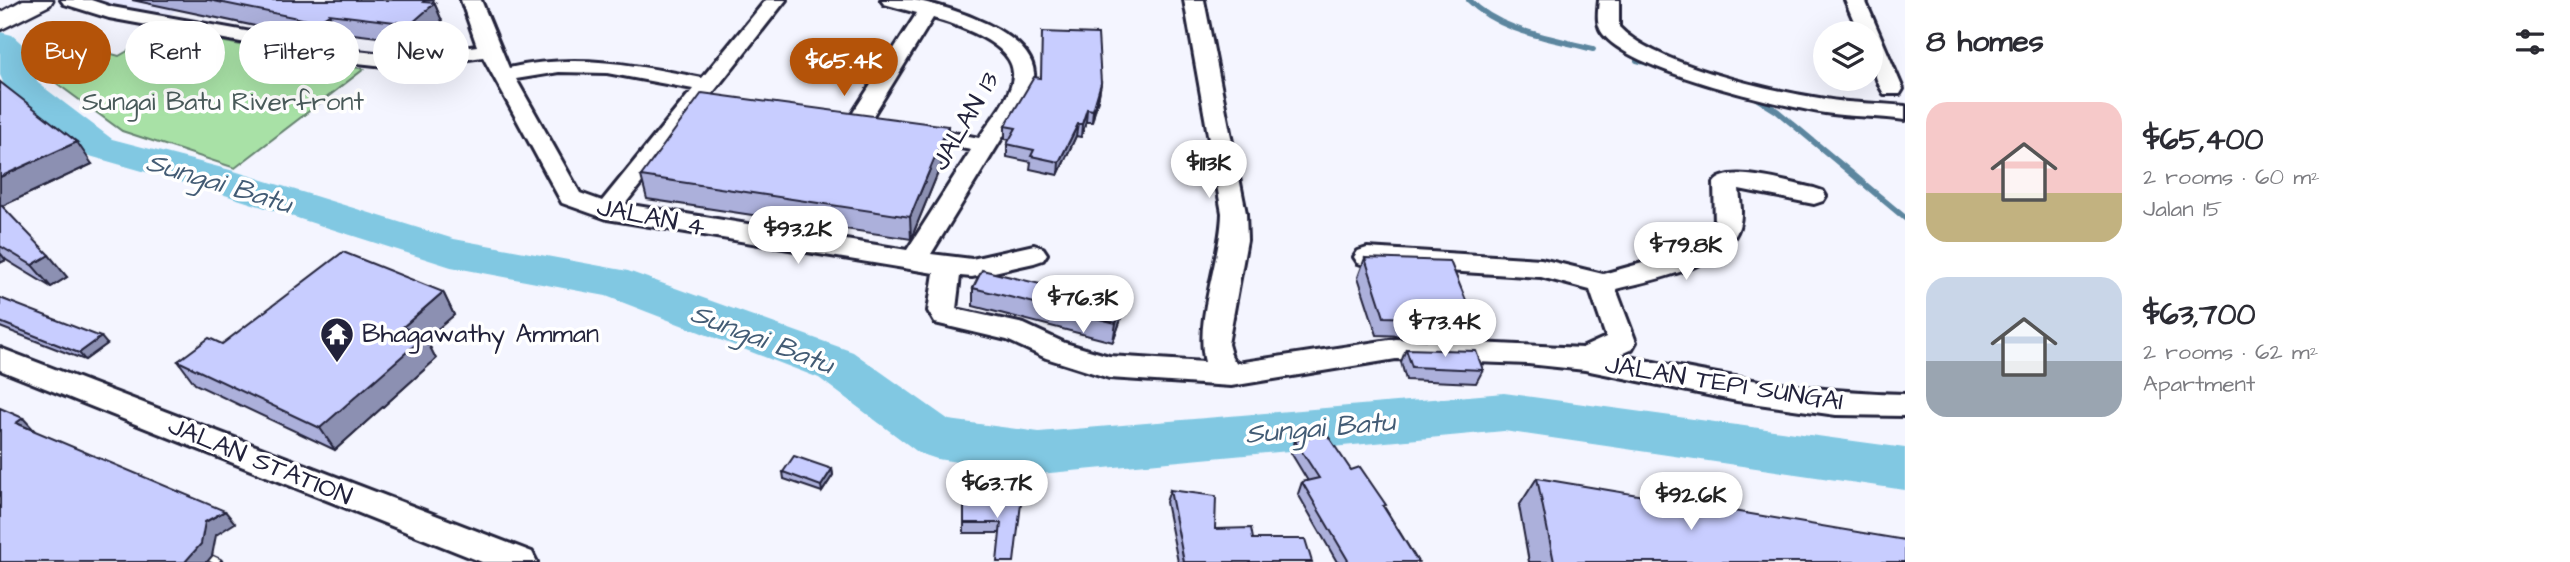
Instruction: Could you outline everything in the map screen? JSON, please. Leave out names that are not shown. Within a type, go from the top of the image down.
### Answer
[{"type":"main road","points":[[0,9],[16,0]]},
{"type":"main road","points":[[0,23],[40,0]]},
{"type":"street","name":"JALAN 4","points":[[471,0],[489,50],[571,198],[607,211],[913,262],[972,268],[1034,254]]},
{"type":"street","points":[[607,211],[776,0]]},
{"type":"street","name":"JALAN 13","points":[[891,0],[1006,41],[1020,56],[1024,74],[1018,94],[913,262]]},
{"type":"street","points":[[1194,0],[1234,213],[1234,240],[1214,344],[1219,363],[1231,375]]},
{"type":"street","points":[[1609,0],[1606,20],[1612,34],[1654,59],[1690,72],[1825,106],[1905,113]]},
{"type":"street","points":[[1855,0],[1864,21]]},
{"type":"street","points":[[78,1],[109,12],[357,57],[402,62],[489,50]]},
{"type":"street","points":[[858,121],[928,11]]},
{"type":"street","points":[[505,75],[537,66],[577,63],[702,93],[723,104]]},
{"type":"street","points":[[1883,67],[1892,89]]},
{"type":"street","points":[[831,118],[984,146]]},
{"type":"street","points":[[1367,257],[1541,268],[1583,276],[1601,284],[1707,250],[1723,236],[1730,216],[1726,183],[1733,180],[1814,196]]},
{"type":"street","points":[[948,266],[942,311],[951,319],[1014,331],[1056,351],[1110,367],[1231,375]]},
{"type":"street","name":"JALAN TEPI SUNGAI","points":[[1585,359],[1622,342],[1601,284]]},
{"type":"street","name":"JALAN TEPI SUNGAI","points":[[1231,375],[1396,349],[1585,359],[1787,397],[1836,404],[1905,405]]},
{"type":"street","name":"JALAN STATION","points":[[0,359],[520,562]]},
{"type":"shaded area","points":[[92,0],[193,0],[167,16]]},
{"type":"green space","name":"Sungai Batu Riverfront","points":[[225,42],[239,45],[239,84],[344,84],[235,168],[122,131],[58,84],[111,84],[111,54],[119,56],[125,53],[125,84],[225,84]]},
{"type":"building","points":[[209,0],[425,0],[423,2],[435,3],[414,21],[386,21],[329,14],[318,21]]},
{"type":"building","points":[[1042,32],[1098,34],[1101,83],[1093,110],[1087,109],[1082,124],[1078,124],[1059,162],[1031,156],[1034,150],[1007,144],[1016,128],[1005,126],[1034,77],[1041,78]]},
{"type":"building","points":[[0,82],[77,142],[0,177]]},
{"type":"building","points":[[702,93],[948,126],[910,217],[641,176]]},
{"type":"building","points":[[0,204],[49,255],[32,265],[0,246]]},
{"type":"building","name":"Bhagawathy Amman","points":[[343,252],[443,292],[403,327],[425,336],[320,428],[178,361],[209,338],[222,344]]},
{"type":"building","points":[[1365,258],[1450,261],[1474,320],[1384,317]]},
{"type":"building","points":[[982,270],[1123,304],[1116,323],[973,288]]},
{"type":"building","points":[[0,298],[101,337],[79,353],[0,322]]},
{"type":"building","points":[[1406,349],[1476,351],[1483,370],[1412,367]]},
{"type":"building","points":[[0,408],[23,418],[16,423],[225,511],[205,522],[201,544],[185,562],[0,562]]},
{"type":"building","points":[[1326,433],[1351,470],[1360,467],[1386,505],[1383,506],[1418,562],[1349,562],[1302,482],[1319,478],[1295,441]]},
{"type":"building","points":[[794,456],[832,469],[821,486],[783,472]]},
{"type":"building","points":[[1537,478],[1905,540],[1905,562],[1554,562]]},
{"type":"building","points":[[1170,490],[1216,496],[1215,529],[1251,528],[1253,539],[1305,539],[1312,562],[1184,562]]},
{"type":"building","points":[[1022,495],[1014,562],[997,562],[1001,523],[964,523],[964,498]]},
{"type":"waterway","points":[[1469,0],[1482,11],[1511,27],[1593,49]]},
{"type":"waterway","name":"Sungai Batu","points":[[0,42],[9,50],[22,88],[99,147],[220,180],[451,253],[613,282],[836,365],[937,439],[1039,453],[1504,412],[1905,469]]},
{"type":"waterway","points":[[1637,60],[1656,65]]},
{"type":"waterway","points":[[1748,93],[1777,111],[1905,218]]},
{"type":"railway","points":[[210,558],[219,562]]},
{"type":"place","name":"Bhagawathy Amman","points":[[337,364]]}]
